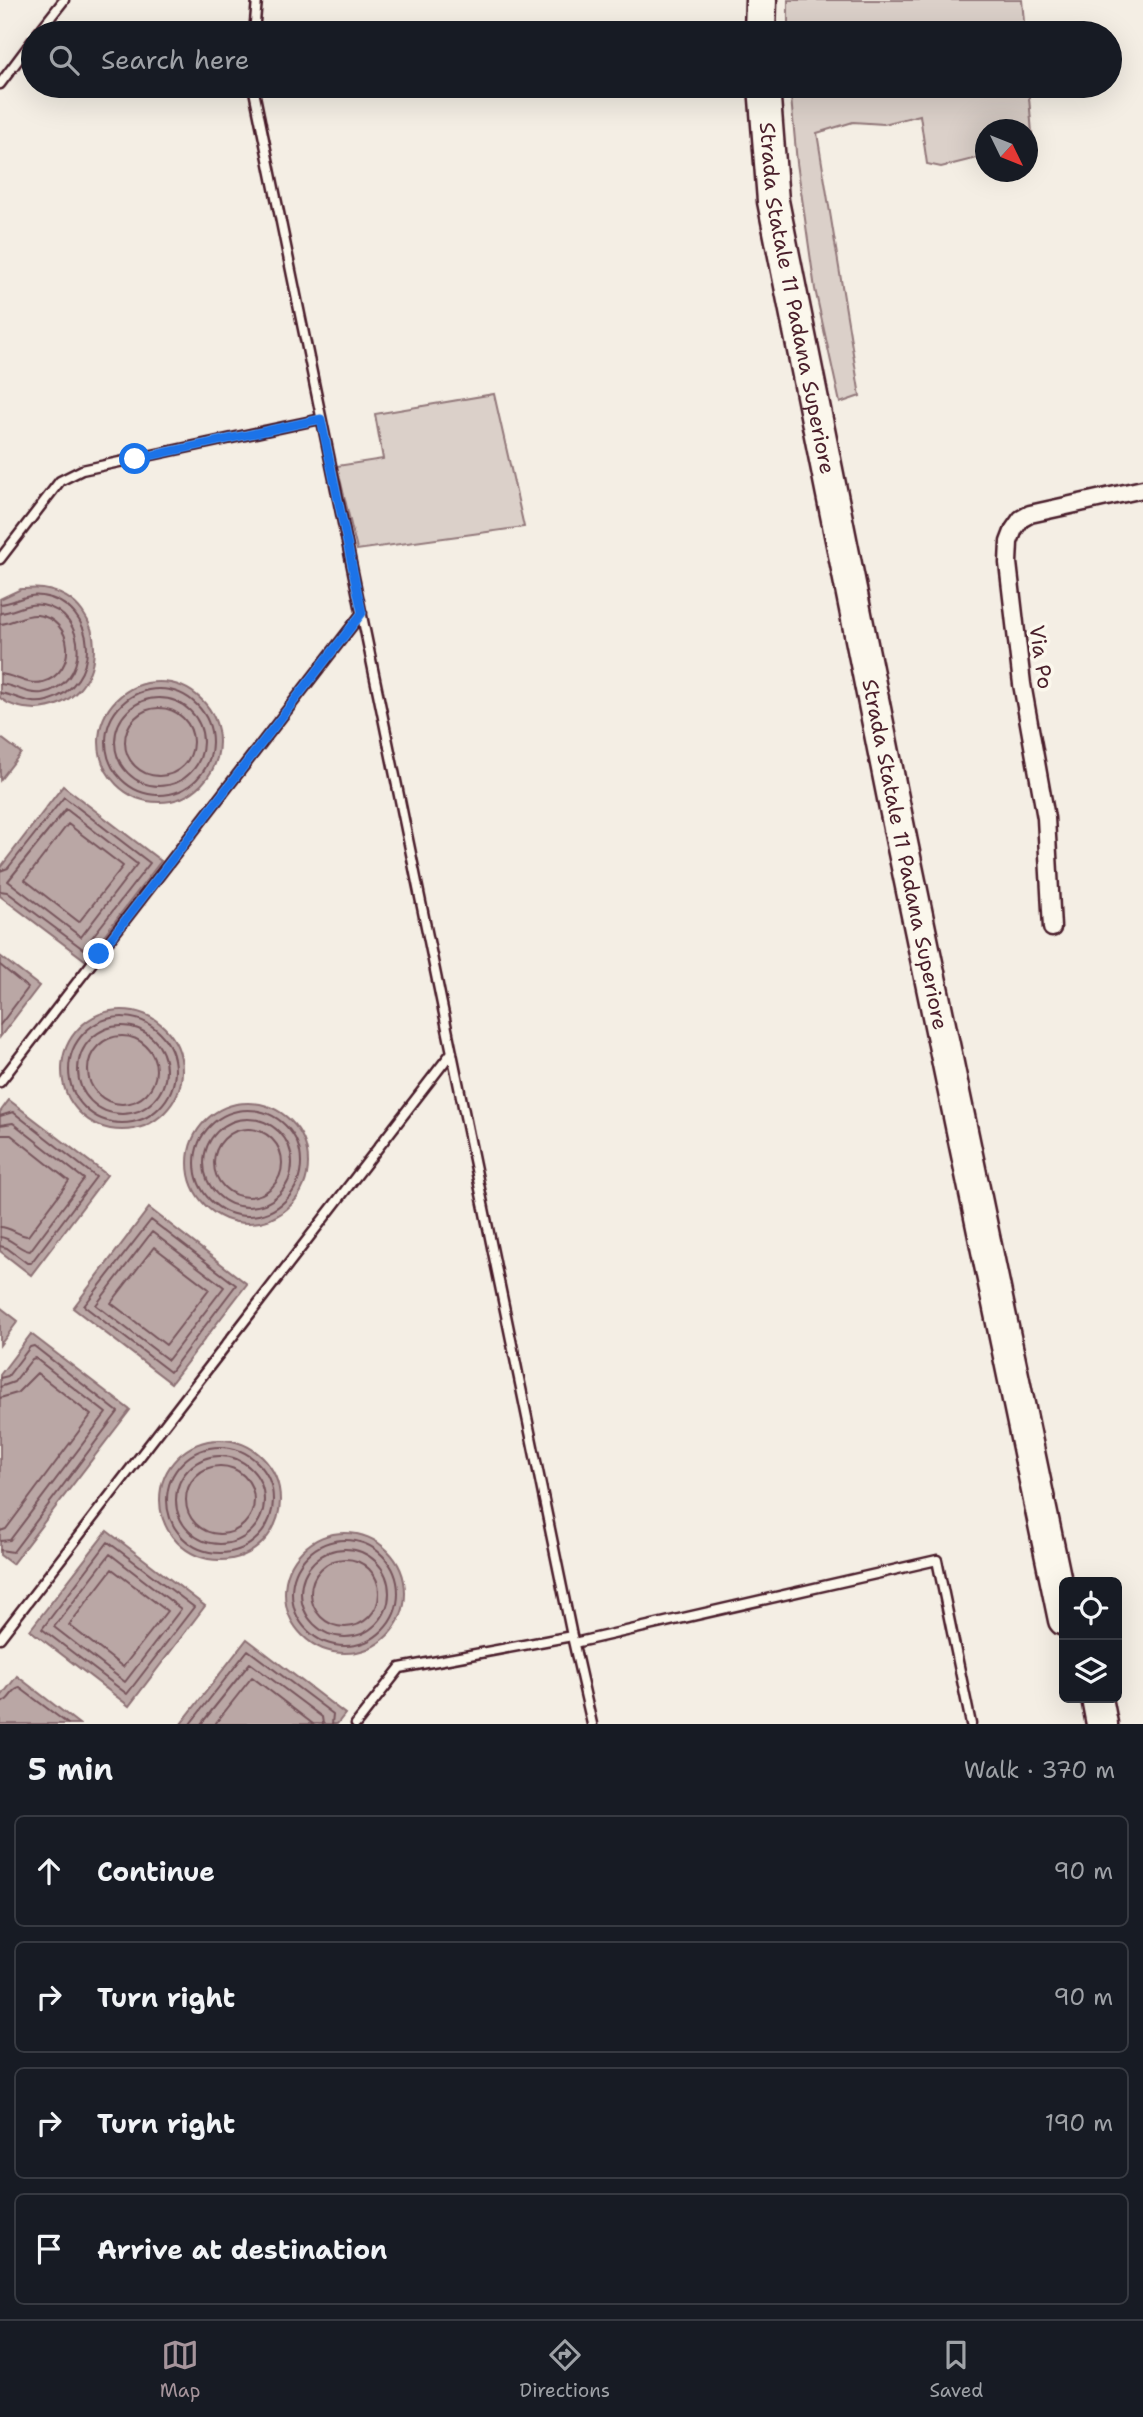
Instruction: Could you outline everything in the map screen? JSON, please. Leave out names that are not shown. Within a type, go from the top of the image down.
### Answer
[{"type":"highway","points":[[760,21],[761,0]]},
{"type":"highway","points":[[777,21],[778,0]]},
{"type":"highway","name":"Strada Statale 11 Padana Superiore","points":[[765,98],[775,214],[1059,1596]]},
{"type":"highway","name":"Strada Statale 11 Padana Superiore","points":[[783,98],[793,205],[1072,1577]]},
{"type":"highway","points":[[1081,1703],[1086,1724]]},
{"type":"highway","points":[[1098,1703],[1102,1724]]},
{"type":"street","name":"Via Po","points":[[1052,928],[1046,818],[1023,684],[1008,563],[1009,542],[1021,519],[1030,514],[1143,489]]},
{"type":"lane","points":[[47,21],[64,0]]},
{"type":"lane","points":[[255,21],[257,0]]},
{"type":"lane","points":[[0,84],[21,56]]},
{"type":"lane","points":[[255,98],[592,1724]]},
{"type":"lane","points":[[0,559],[60,481],[82,470],[321,419]]},
{"type":"lane","points":[[0,1082],[362,613]]},
{"type":"lane","points":[[0,1638],[452,1052]]},
{"type":"lane","points":[[356,1724],[400,1668],[573,1639],[937,1560],[971,1724]]},
{"type":"lane","points":[[0,1619],[9,1626]]},
{"type":"shaded area","points":[[788,0],[1022,0],[1024,21],[788,21]]},
{"type":"shaded area","points":[[791,98],[1029,98],[1031,119],[975,119],[975,158],[941,167],[927,164],[920,115],[884,124],[853,122],[817,133],[860,396],[840,403],[815,289],[797,163]]},
{"type":"shaded area","points":[[494,394],[524,527],[357,550],[337,466],[383,459],[375,414]]},
{"type":"water","points":[[21,589],[43,589],[66,597],[83,612],[92,631],[94,652],[89,673],[78,691],[60,703],[36,709],[12,705],[0,698],[0,599]]},
{"type":"water","points":[[159,682],[182,686],[202,699],[215,719],[219,742],[215,765],[202,785],[182,798],[159,802],[136,798],[116,785],[103,765],[99,742],[103,719],[116,699],[136,686]]},
{"type":"water","points":[[0,737],[21,753],[0,780]]},
{"type":"water","points":[[63,786],[161,861],[85,960],[0,896],[0,868]]},
{"type":"water","points":[[0,956],[39,986],[0,1037]]},
{"type":"water","points":[[122,1010],[145,1014],[165,1027],[178,1047],[182,1070],[178,1093],[165,1113],[145,1126],[122,1130],[99,1126],[79,1113],[66,1093],[62,1070],[66,1047],[79,1027],[99,1014]]},
{"type":"water","points":[[9,1100],[107,1175],[31,1275],[0,1251],[0,1112]]},
{"type":"water","points":[[248,1103],[271,1107],[291,1120],[304,1140],[308,1163],[304,1186],[291,1206],[271,1219],[248,1223],[225,1219],[205,1206],[192,1186],[188,1163],[192,1140],[205,1120],[225,1107]]},
{"type":"water","points":[[149,1208],[247,1284],[171,1383],[73,1308]]},
{"type":"water","points":[[0,1307],[18,1321],[0,1345]]},
{"type":"water","points":[[31,1334],[130,1410],[12,1564],[0,1555],[0,1375]]},
{"type":"water","points":[[220,1440],[243,1444],[263,1457],[276,1477],[280,1500],[276,1523],[263,1543],[243,1556],[220,1560],[197,1556],[177,1543],[164,1523],[160,1500],[164,1477],[177,1457],[197,1444]]},
{"type":"water","points":[[107,1531],[205,1606],[129,1706],[30,1630]]},
{"type":"water","points":[[345,1533],[368,1537],[388,1550],[401,1570],[405,1593],[401,1616],[388,1636],[368,1649],[345,1653],[322,1649],[302,1636],[289,1616],[285,1593],[289,1570],[302,1550],[322,1537]]},
{"type":"water","points":[[247,1639],[345,1714],[337,1724],[181,1724]]},
{"type":"water","points":[[17,1676],[79,1724],[0,1724],[0,1698]]},
{"type":"route","points":[[99,954],[362,613],[321,419],[135,459]]}]
